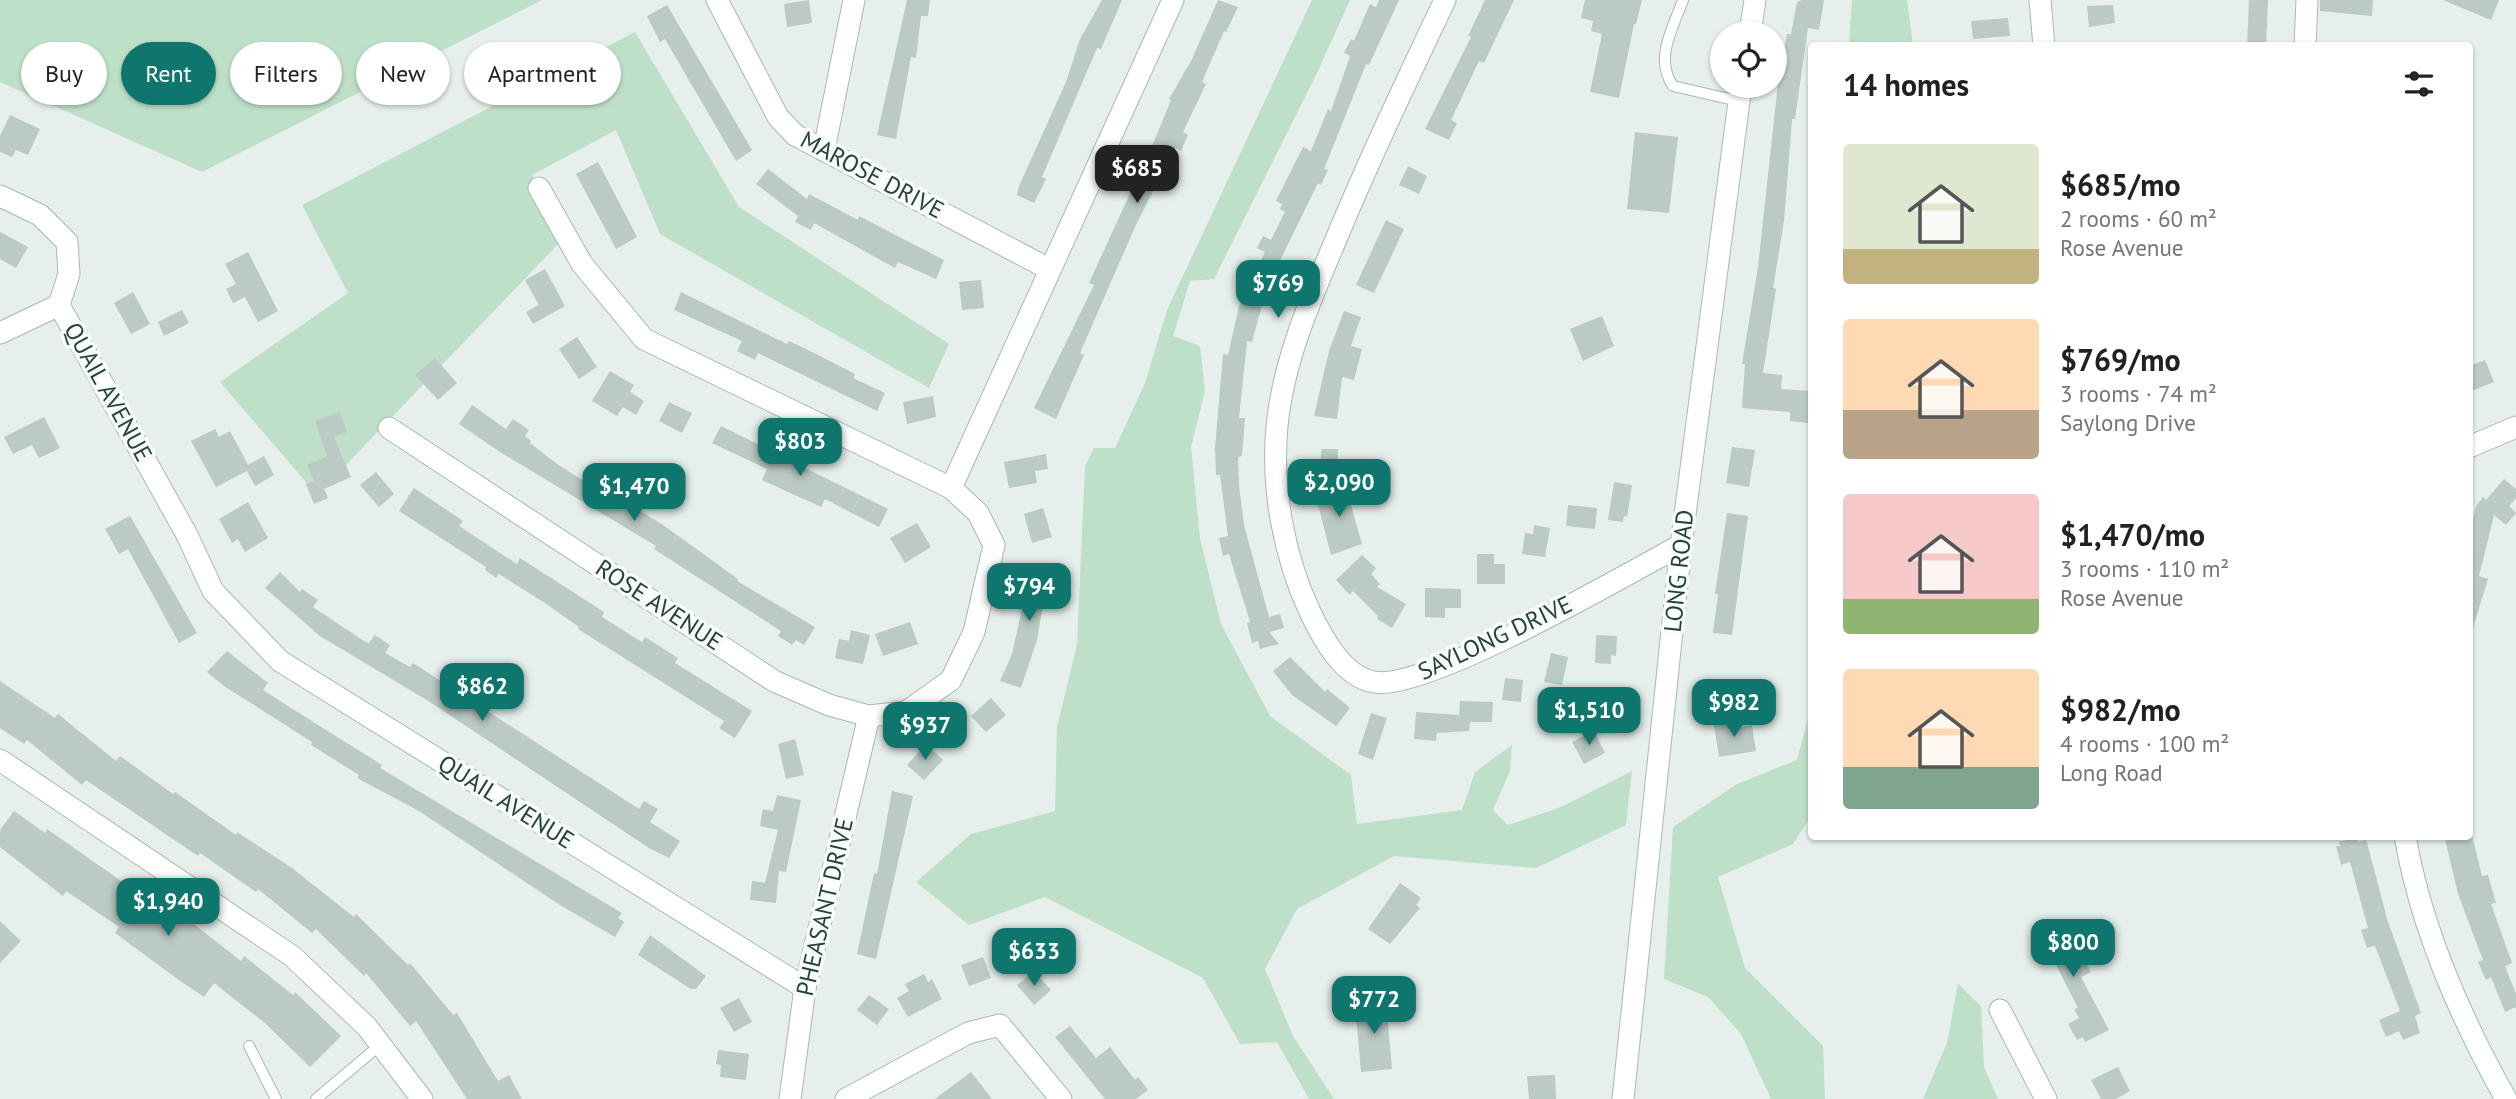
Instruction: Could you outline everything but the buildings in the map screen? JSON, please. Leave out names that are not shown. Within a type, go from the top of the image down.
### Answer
[{"type":"street","name":"MAROSE DRIVE","points":[[717,0],[778,117],[795,135],[1049,269]]},
{"type":"street","points":[[824,150],[854,0]]},
{"type":"street","points":[[951,488],[1173,0]]},
{"type":"street","name":"SAYLONG DRIVE","points":[[1445,0],[1362,177],[1299,326],[1277,425],[1278,498],[1295,581],[1327,647],[1349,668],[1373,682],[1410,679],[1458,660],[1681,545]]},
{"type":"street","points":[[1752,21],[1755,0]]},
{"type":"street","points":[[2040,0],[2044,42]]},
{"type":"street","points":[[2305,42],[2307,0]]},
{"type":"street","name":"LONG ROAD","points":[[1623,1099],[1681,545],[1739,98]]},
{"type":"street","points":[[539,188],[582,264],[644,339],[951,488],[978,513],[995,545],[974,632],[951,680],[906,712],[869,716]]},
{"type":"street","points":[[0,196],[40,215],[67,242],[69,274],[59,305],[0,333]]},
{"type":"street","name":"QUAIL AVENUE","points":[[59,305],[187,535],[213,590],[280,661],[805,988]]},
{"type":"street","name":"ROSE AVENUE","points":[[389,428],[774,681],[829,705],[869,716]]},
{"type":"street","points":[[2473,445],[2516,428]]},
{"type":"street","name":"PHEASANT DRIVE","points":[[790,1099],[805,988],[869,716]]},
{"type":"street","points":[[0,760],[292,956],[367,1027],[422,1099]]},
{"type":"street","points":[[2406,840],[2437,955],[2478,1050],[2506,1099]]},
{"type":"street","points":[[2000,1010],[2046,1099]]},
{"type":"street","points":[[846,1099],[968,1033],[1000,1025],[1061,1099]]},
{"type":"lane","points":[[1683,0],[1663,59],[1667,77],[1673,86],[1710,90]]},
{"type":"lane","points":[[316,1099],[380,1045]]},
{"type":"lane","points":[[249,1046],[276,1099]]},
{"type":"green space","points":[[0,0],[542,0],[450,47],[450,42],[356,42],[356,94],[342,101],[342,42],[230,42],[230,105],[334,105],[202,172],[52,105],[107,105],[107,42],[21,42],[21,91],[0,82]]},
{"type":"green space","points":[[1312,0],[1350,0],[1317,73],[1214,279],[1190,281],[1173,336],[1200,346],[1205,391],[1191,447],[1200,538],[1221,624],[1270,716],[1351,775],[1357,824],[1462,810],[1475,772],[1512,745],[1510,771],[1493,810],[1508,825],[1561,807],[1632,771],[1626,825],[1536,868],[1394,856],[1297,909],[1265,969],[1293,1036],[1334,1099],[1309,1099],[1277,1042],[1240,1044],[1203,978],[1045,897],[969,925],[916,882],[971,834],[1055,811],[1057,727],[1077,644],[1085,466],[1094,448],[1115,448],[1145,383],[1167,310]]},
{"type":"green space","points":[[1852,0],[1907,0],[1913,42],[1849,42]]},
{"type":"green space","points":[[635,32],[739,207],[949,344],[929,388],[660,234],[616,130],[532,175],[566,236],[317,495],[220,382],[348,293],[302,205],[494,105],[621,105],[621,42],[616,42]]},
{"type":"green space","points":[[1808,719],[1808,822],[1793,844],[1718,877],[1745,968],[1823,1046],[1825,1099],[1771,1099],[1741,1034],[1708,997],[1664,979],[1673,827],[1737,784],[1797,760]]},
{"type":"green space","points":[[1958,984],[1981,1006],[1984,1067],[1998,1099],[1923,1099],[1947,1043]]}]
